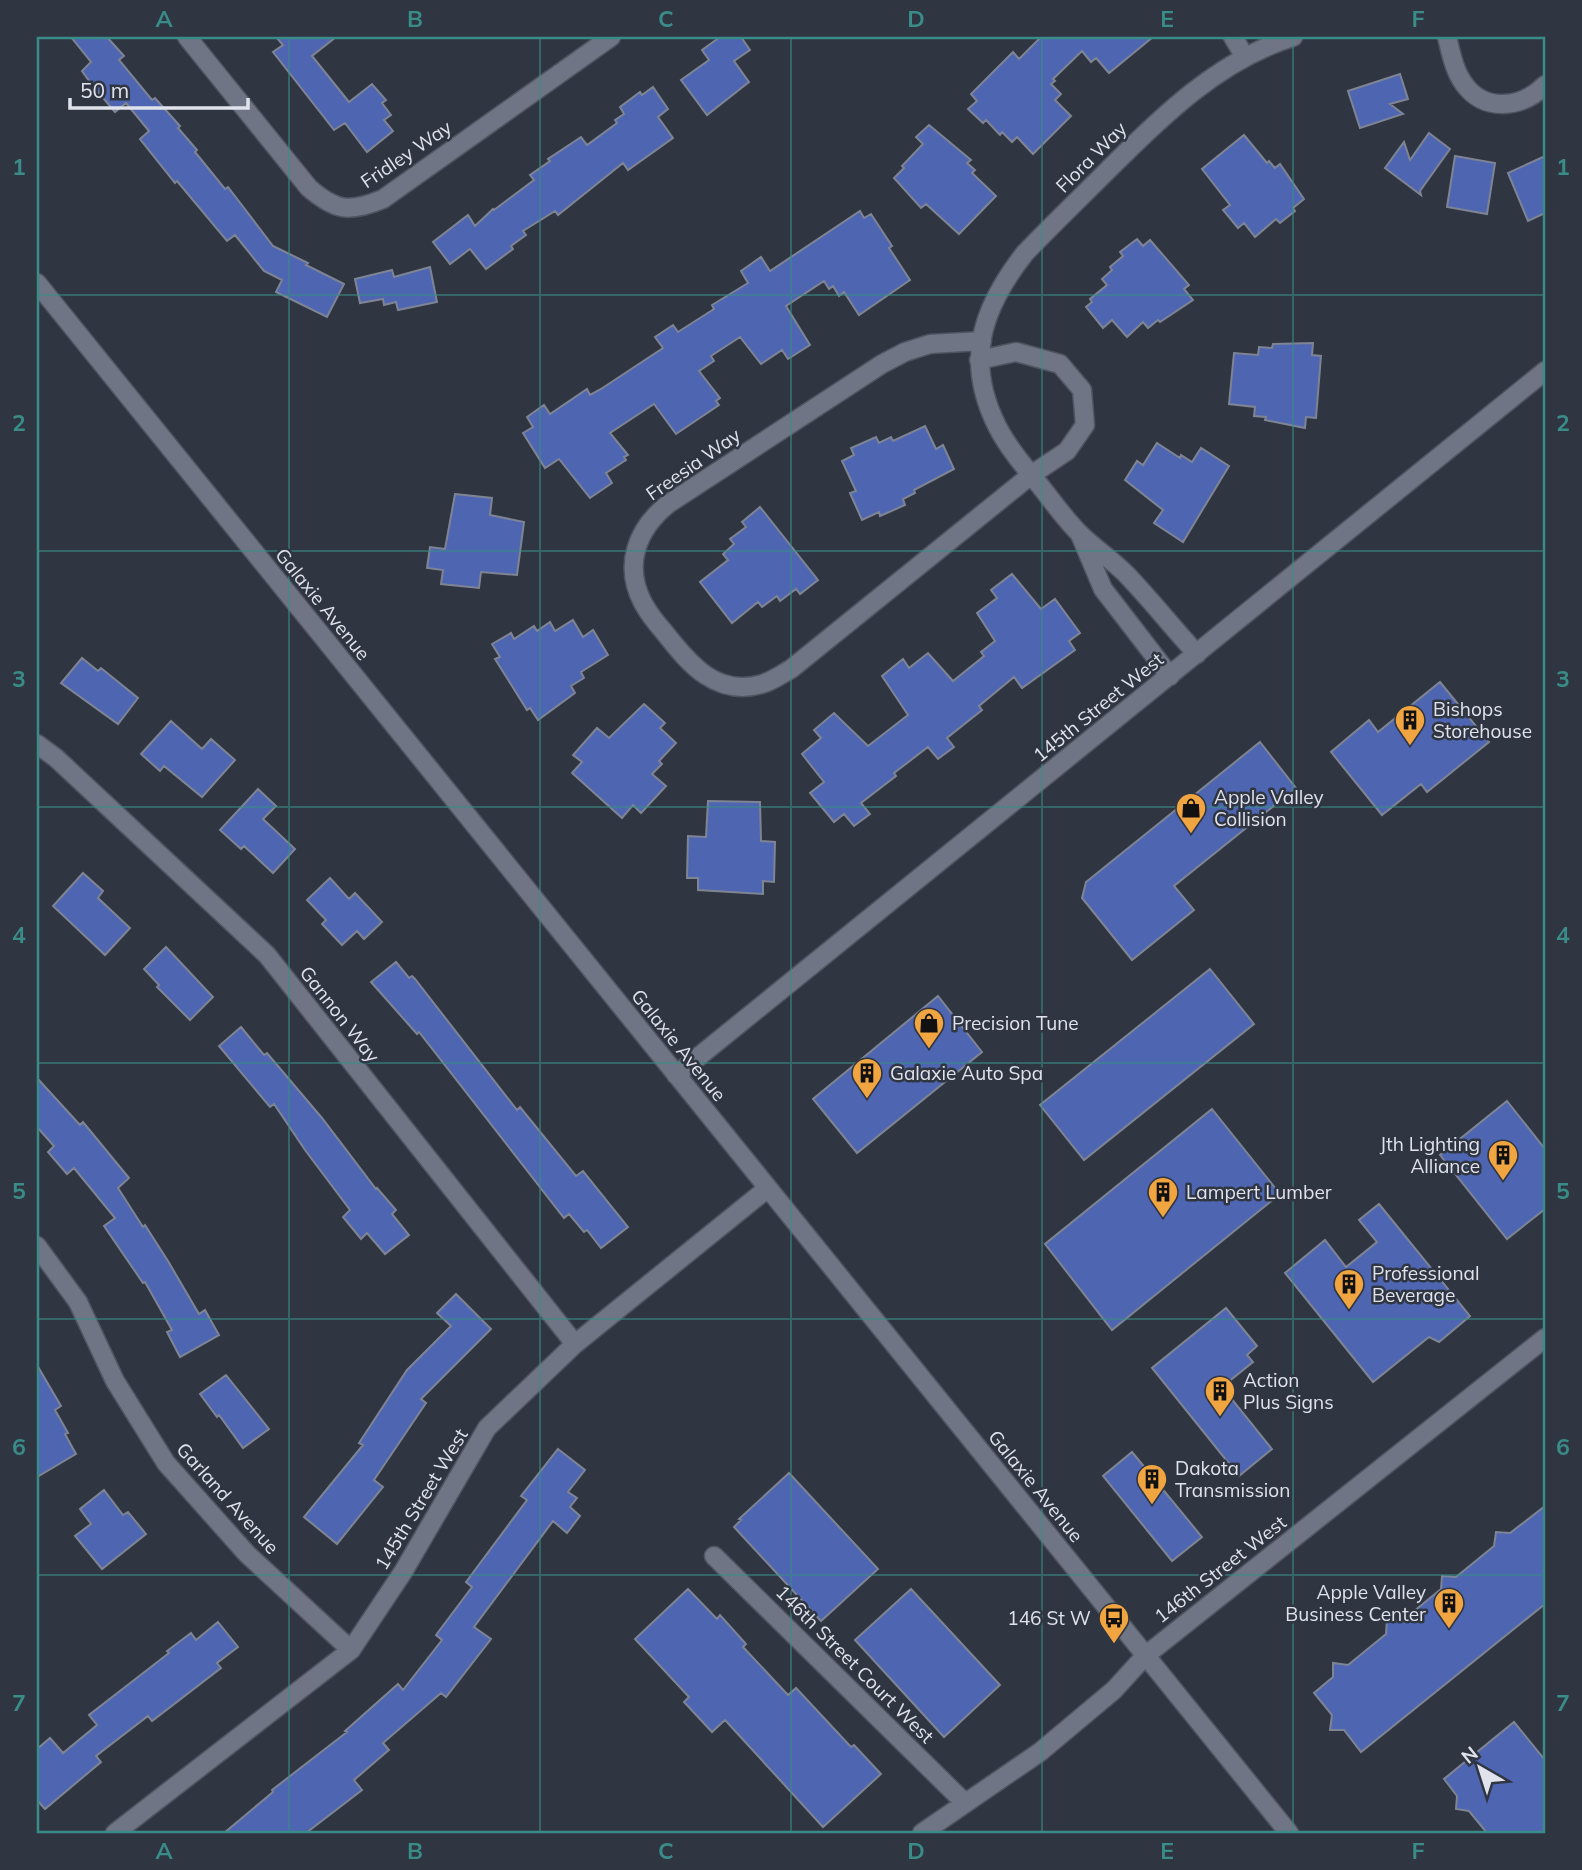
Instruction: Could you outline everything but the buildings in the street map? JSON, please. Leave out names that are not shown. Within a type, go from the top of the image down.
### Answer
[{"type":"street","name":"Fridley Way","points":[[187,37],[309,188],[325,202],[345,209],[365,206],[383,199],[611,37]]},
{"type":"street","points":[[1233,37],[1245,57]]},
{"type":"street","name":"Flora Way","points":[[1197,654],[1124,573],[1080,534],[1014,453],[997,427],[986,400],[979,360],[986,316],[1009,273],[1025,253],[1150,128],[1195,89],[1245,57],[1293,37]]},
{"type":"street","points":[[1447,37],[1455,68],[1465,85],[1481,100],[1499,106],[1519,102],[1536,94],[1545,85]]},
{"type":"street","name":"Galaxie Avenue","points":[[37,284],[1289,1833]]},
{"type":"street","name":"Freesia Way","points":[[982,341],[930,344],[905,352],[668,504],[656,514],[639,540],[634,555],[636,586],[649,614],[694,667],[720,683],[750,686],[764,684],[791,669],[1031,475]]},
{"type":"street","points":[[979,360],[1016,352],[1060,364],[1082,390],[1085,425],[1066,451],[1031,475]]},
{"type":"street","name":"145th Street West","points":[[676,1074],[1545,372]]},
{"type":"street","name":"Flora Way","points":[[1080,534],[1103,589],[1170,676]]},
{"type":"street","name":"Gannon Way","points":[[37,744],[56,758],[267,955],[575,1343]]},
{"type":"street","name":"145th Street West","points":[[115,1833],[351,1650],[403,1572],[487,1428],[575,1343],[768,1188]]},
{"type":"street","name":"Garland Avenue","points":[[37,1246],[78,1302],[115,1381],[166,1463],[247,1554],[351,1650]]},
{"type":"street","name":"146th Street West","points":[[922,1833],[1040,1752],[1114,1690],[1146,1656],[1545,1338]]},
{"type":"street","name":"146th Street Court West","points":[[714,1556],[965,1803]]},
{"type":"place","name":"Bishops Storehouse","points":[[1410,747]]},
{"type":"place","name":"Apple Valley Collision","points":[[1191,835]]},
{"type":"place","name":"Precision Tune","points":[[929,1050]]},
{"type":"place","name":"Galaxie Auto Spa","points":[[867,1100]]},
{"type":"place","name":"Jth Lighting Alliance","points":[[1503,1182]]},
{"type":"place","name":"Lampert Lumber","points":[[1163,1219]]},
{"type":"place","name":"Professional Beverage","points":[[1349,1311]]},
{"type":"place","name":"Action Plus Signs","points":[[1220,1418]]},
{"type":"place","name":"Dakota Transmission","points":[[1152,1506]]},
{"type":"place","name":"Apple Valley Business Center","points":[[1449,1630]]},
{"type":"place","name":"146 St W","points":[[1114,1645]]}]
